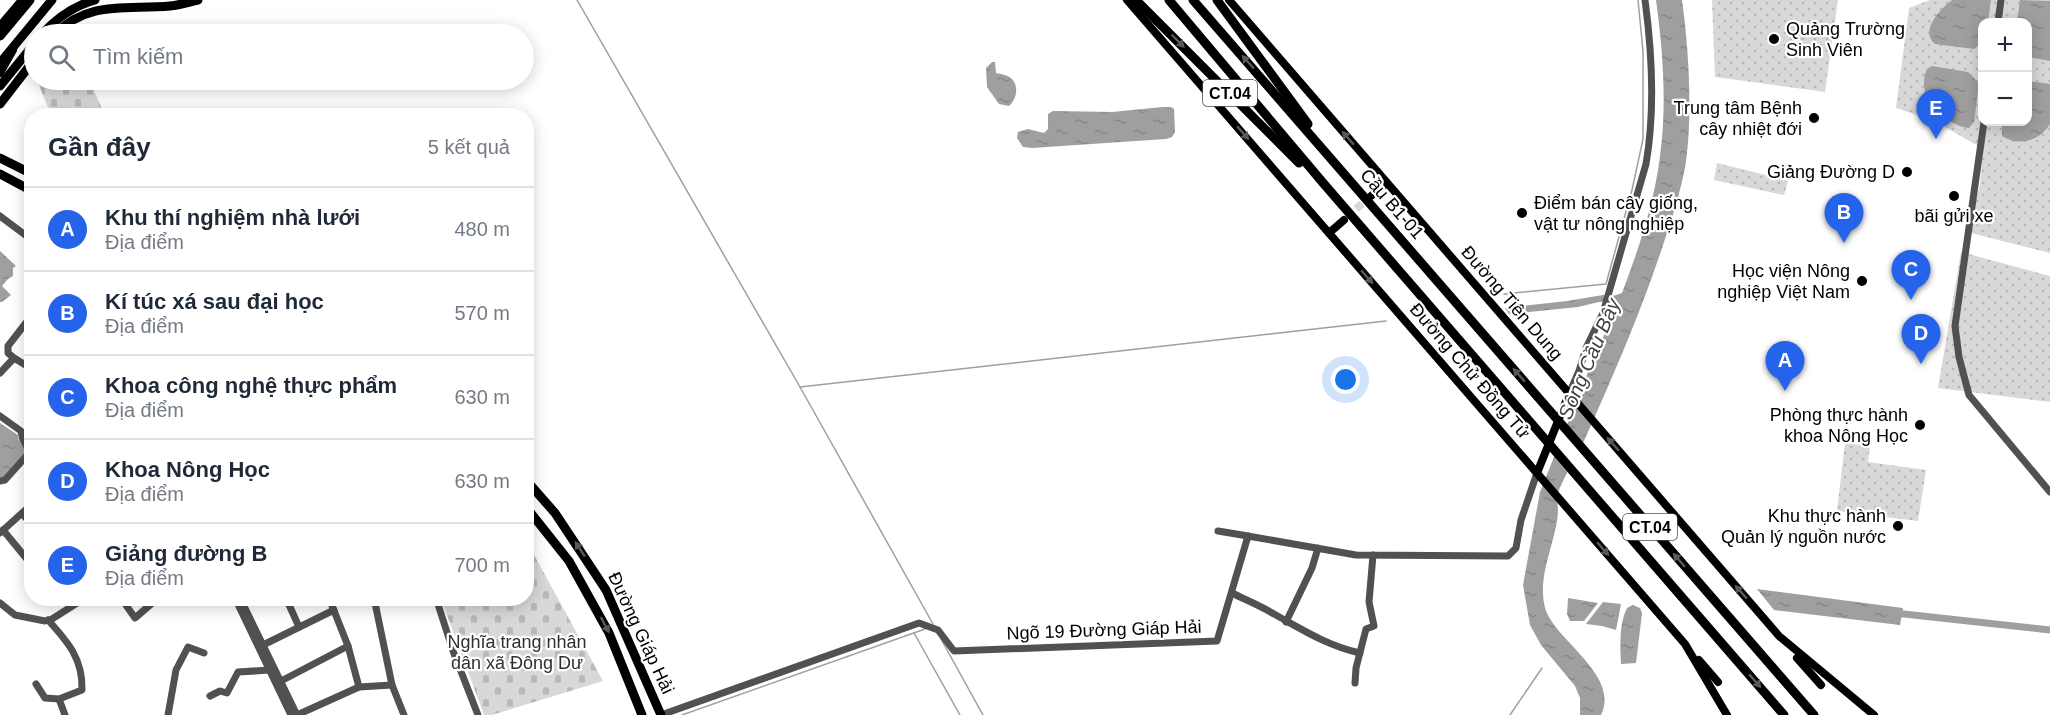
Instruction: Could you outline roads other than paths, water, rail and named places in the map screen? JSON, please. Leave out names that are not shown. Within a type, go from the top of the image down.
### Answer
[{"type":"highway","points":[[0,36],[30,0]]},
{"type":"highway","points":[[53,24],[65,13],[95,0]]},
{"type":"highway","points":[[67,24],[97,9],[172,6],[198,0]]},
{"type":"highway","name":"CT.04","points":[[1136,0],[1305,169],[1324,184]]},
{"type":"highway","name":"CT.04","points":[[1168,0],[1401,274],[1784,715]]},
{"type":"highway","name":"CT.04","points":[[1193,0],[1341,170]]},
{"type":"highway","points":[[1217,0],[1341,170]]},
{"type":"highway","points":[[32,24],[52,1]]},
{"type":"highway","points":[[1,68],[24,33]]},
{"type":"highway","points":[[0,86],[24,56]]},
{"type":"highway","points":[[0,104],[24,73]]},
{"type":"highway","points":[[0,158],[24,170]]},
{"type":"highway","name":"Cầu B1-01","points":[[1341,170],[1814,715]]},
{"type":"highway","points":[[0,174],[24,186]]},
{"type":"highway","name":"Đường Giáp Hải","points":[[534,489],[555,513],[606,590],[661,715]]},
{"type":"highway","name":"Đường Giáp Hải","points":[[534,517],[569,561],[609,633],[642,715]]},
{"type":"main road","points":[[0,26],[22,0]]},
{"type":"main road","name":"Đường Chử Đồng Tử","points":[[1127,0],[1685,644],[1726,715]]},
{"type":"main road","name":"Đường Tiên Dung","points":[[1232,3],[1779,636],[1874,715]]},
{"type":"main road","points":[[1371,196],[1387,183]]},
{"type":"main road","points":[[1329,233],[1344,220]]},
{"type":"main road","points":[[1540,476],[1570,395]]},
{"type":"main road","points":[[1779,636],[1821,684]]},
{"type":"main road","points":[[1685,644],[1718,682]]},
{"type":"street","points":[[1570,395],[1586,348],[1603,313],[1637,197],[1649,146],[1650,46],[1645,0]]},
{"type":"street","points":[[1999,18],[2001,0]]},
{"type":"street","points":[[1983,126],[1955,326],[1955,341],[1972,400],[2050,492]]},
{"type":"street","points":[[0,216],[24,234]]},
{"type":"street","points":[[24,325],[8,346],[7,351],[24,364]]},
{"type":"street","points":[[0,373],[14,358]]},
{"type":"street","points":[[0,416],[21,431],[24,442]]},
{"type":"street","points":[[0,481],[5,480],[24,459]]},
{"type":"street","points":[[1218,531],[1373,555],[1508,556],[1516,548],[1521,520],[1540,476]]},
{"type":"street","points":[[22,514],[1,532],[24,557]]},
{"type":"street","name":"Ngõ 19 Đường Giáp Hải","points":[[661,715],[919,623],[938,630],[954,651],[1218,641],[1248,536]]},
{"type":"street","points":[[1286,622],[1312,568],[1318,548]]},
{"type":"street","points":[[1355,683],[1356,668],[1366,629],[1374,626],[1368,602],[1373,555]]},
{"type":"street","points":[[1232,593],[1332,646],[1360,653]]},
{"type":"street","points":[[0,603],[15,615],[48,620],[72,606]]},
{"type":"street","points":[[127,606],[135,618],[149,606]]},
{"type":"street","points":[[244,606],[281,681],[293,715]]},
{"type":"street","points":[[244,606],[270,670],[293,715]]},
{"type":"street","points":[[290,606],[299,627]]},
{"type":"street","points":[[332,606],[348,646],[359,687]]},
{"type":"street","points":[[376,606],[392,685],[404,715]]},
{"type":"street","points":[[439,606],[478,715]]},
{"type":"street","points":[[263,645],[334,610]]},
{"type":"street","points":[[36,684],[43,698],[59,699],[82,690],[83,673],[71,649],[48,620]]},
{"type":"street","points":[[281,681],[348,646]]},
{"type":"street","points":[[168,715],[179,662],[188,647],[204,653]]},
{"type":"street","points":[[210,696],[220,691],[227,693],[238,672],[270,670]]},
{"type":"street","points":[[293,715],[359,687],[392,685]]},
{"type":"street","points":[[59,699],[65,715]]},
{"type":"water","name":"Sông Cầu Bây","points":[[1656,0],[1682,0],[1689,84],[1689,128],[1685,168],[1670,224],[1637,318],[1584,441],[1556,498],[1557,522],[1543,581],[1546,611],[1562,635],[1595,673],[1602,687],[1605,701],[1601,715],[1580,715],[1580,698],[1575,686],[1541,645],[1530,625],[1523,585],[1540,492],[1598,347],[1615,314],[1615,307],[1599,302],[1578,307],[1509,314],[1505,308],[1603,295],[1613,296],[1622,293],[1645,226],[1660,156],[1663,78]]},
{"type":"water","points":[[1952,0],[1991,0],[1989,18],[1978,18],[1978,46],[1974,49],[1935,44],[1931,39],[1930,26],[1942,8]]},
{"type":"water","points":[[2020,0],[2050,1],[2050,61],[2032,58],[2032,18],[2018,18]]},
{"type":"water","points":[[995,62],[996,73],[1014,81],[1015,97],[1009,106],[999,104],[987,87],[986,68]]},
{"type":"water","points":[[1932,66],[1968,72],[1978,82],[1974,122],[1969,128],[1950,121],[1934,107],[1925,89],[1924,79],[1927,69]]},
{"type":"water","points":[[2032,82],[2050,84],[2050,124],[2046,130],[2035,138],[2022,142],[2002,136],[2002,126],[2032,126]]},
{"type":"water","points":[[1163,107],[1174,109],[1175,132],[1172,137],[1166,139],[1032,148],[1023,147],[1017,138],[1018,132],[1028,129],[1044,133],[1048,129],[1048,114],[1053,111],[1112,112]]},
{"type":"water","points":[[0,251],[16,266],[13,268],[13,276],[2,286],[11,295],[2,302],[0,302]]},
{"type":"water","points":[[0,423],[18,435],[24,448],[24,455],[5,477],[0,478]]},
{"type":"water","points":[[1757,589],[1903,608],[1900,625],[1774,610]]},
{"type":"water","points":[[1568,598],[1598,603],[1584,621],[1570,621],[1567,614]]},
{"type":"water","points":[[1603,602],[1621,604],[1616,630],[1586,624]]},
{"type":"water","points":[[1633,605],[1640,608],[1642,613],[1636,663],[1621,664],[1621,628],[1627,608]]},
{"type":"waterway","points":[[577,0],[800,387]]},
{"type":"waterway","points":[[1504,294],[1606,284],[1632,190],[1643,139],[1643,51],[1638,0]]},
{"type":"waterway","points":[[933,624],[800,387],[1386,321]]},
{"type":"waterway","points":[[1895,613],[2050,630]]},
{"type":"waterway","points":[[682,715],[925,629]]},
{"type":"waterway","points":[[914,633],[960,715]]},
{"type":"waterway","points":[[941,639],[983,715]]},
{"type":"waterway","points":[[1510,715],[1542,668]]},
{"type":"tunnel","points":[[1347,217],[1371,196]]},
{"type":"place","name":"Quảng Trường Sinh Viên","points":[[1774,39]]},
{"type":"place","name":"Trung tâm Bệnh cây nhiệt đới","points":[[1814,118]]},
{"type":"place","name":"Giảng đường B","points":[[1936,139]]},
{"type":"place","name":"Giảng Đường D","points":[[1907,172]]},
{"type":"place","name":"bãi gửi xe","points":[[1954,196]]},
{"type":"place","name":"Điểm bán cây giống, vật tư nông nghiệp","points":[[1522,213]]},
{"type":"place","name":"Kí túc xá sau đại học","points":[[1844,243]]},
{"type":"place","name":"Học viện Nông nghiệp Việt Nam","points":[[1862,281]]},
{"type":"place","name":"Khoa công nghệ thực phẩm","points":[[1911,300]]},
{"type":"place","name":"Khoa Nông Học","points":[[1921,364]]},
{"type":"place","name":"Khu thí nghiệm nhà lưới","points":[[1785,391]]},
{"type":"place","name":"Phòng thực hành khoa Nông Học","points":[[1920,425]]},
{"type":"place","name":"Khu thực hành Quản lý nguồn nước","points":[[1898,526]]},
{"type":"park label","name":"Nghĩa trang nhân dân xã Đông Dư","points":[[517,652]]}]
